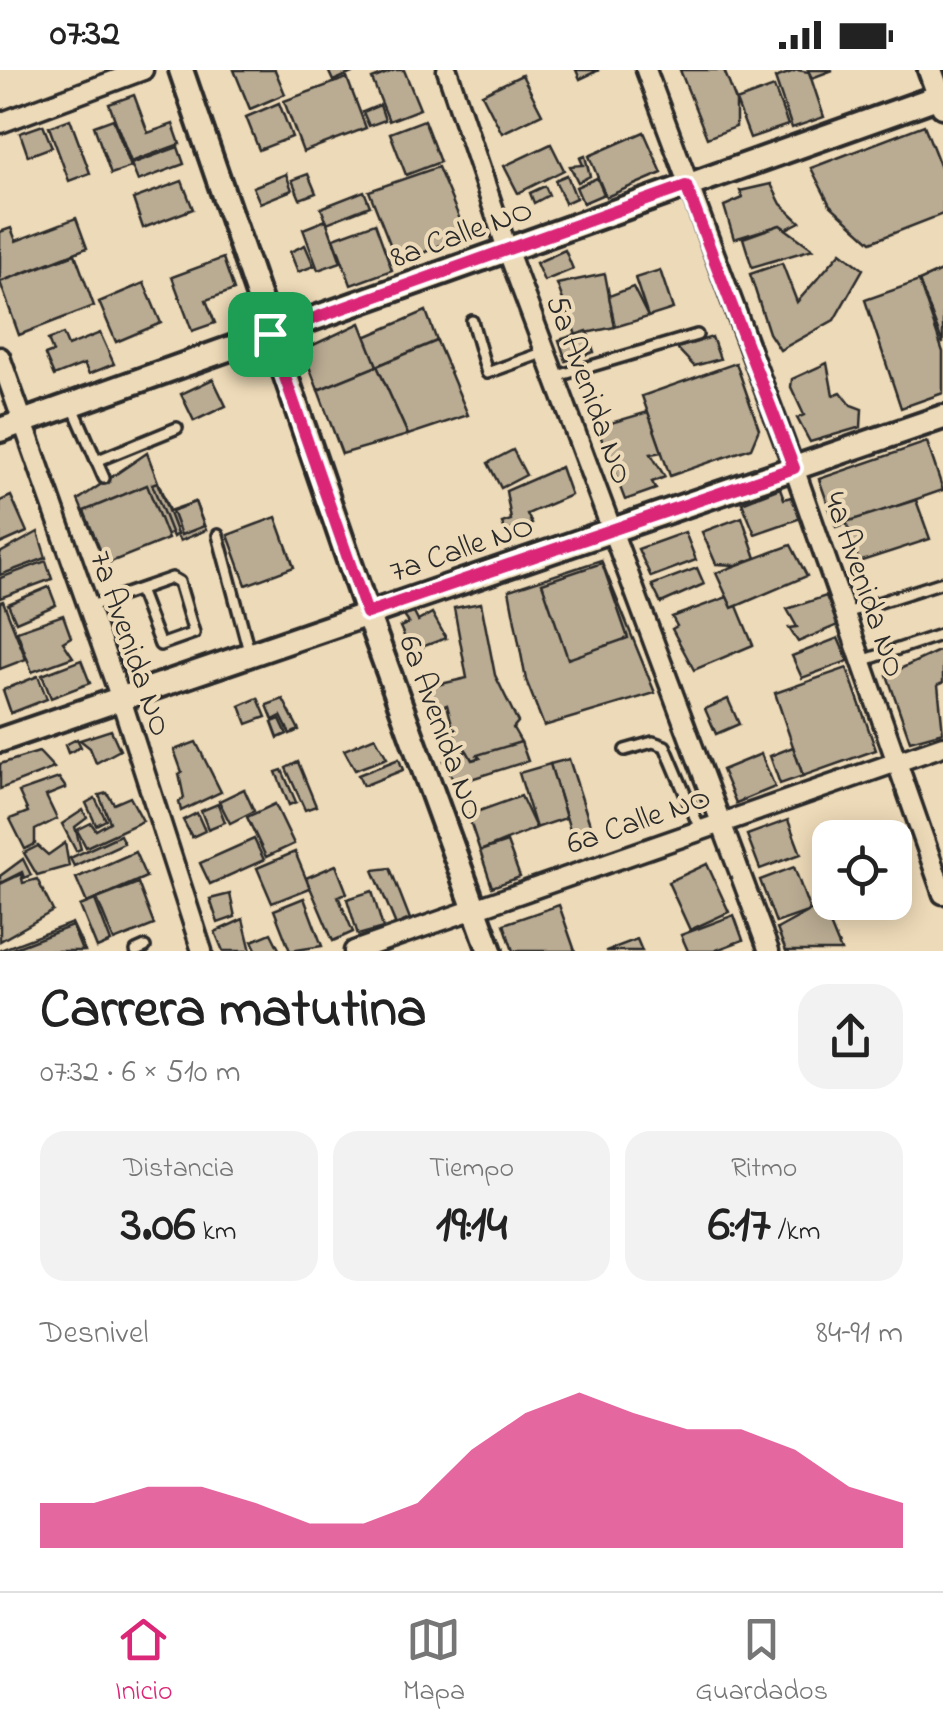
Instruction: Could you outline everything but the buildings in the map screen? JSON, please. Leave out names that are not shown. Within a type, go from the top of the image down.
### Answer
[{"type":"street","points":[[0,124],[142,70]]},
{"type":"street","name":"6a Avenida NO","points":[[180,70],[367,613],[490,951]]},
{"type":"street","name":"5a Avenida NO","points":[[448,70],[507,249],[768,951]]},
{"type":"street","name":"4a Avenida NO","points":[[646,70],[794,468],[943,894]]},
{"type":"street","points":[[930,70],[942,99]]},
{"type":"street","name":"8a Calle NO","points":[[11,426],[942,99]]},
{"type":"street","name":"7a Avenida NO","points":[[0,358],[11,426],[88,607],[202,951]]},
{"type":"street","name":"7a Calle NO","points":[[0,740],[943,417]]},
{"type":"street","name":"6a Calle NO","points":[[354,951],[943,746]]},
{"type":"lane","points":[[472,322],[488,373],[545,352]]},
{"type":"lane","points":[[554,377],[697,335]]},
{"type":"lane","points":[[72,404],[104,478]]},
{"type":"lane","points":[[96,461],[177,428]]},
{"type":"lane","points":[[218,535],[249,654]]},
{"type":"lane","points":[[88,607],[167,578],[179,582],[194,633],[160,644],[138,590]]},
{"type":"lane","points":[[845,613],[943,582]]},
{"type":"lane","points":[[862,661],[943,634]]},
{"type":"lane","points":[[625,750],[653,742],[666,746],[700,829]]},
{"type":"route","points":[[686,186],[794,468],[367,613],[270,334],[686,186]]}]
